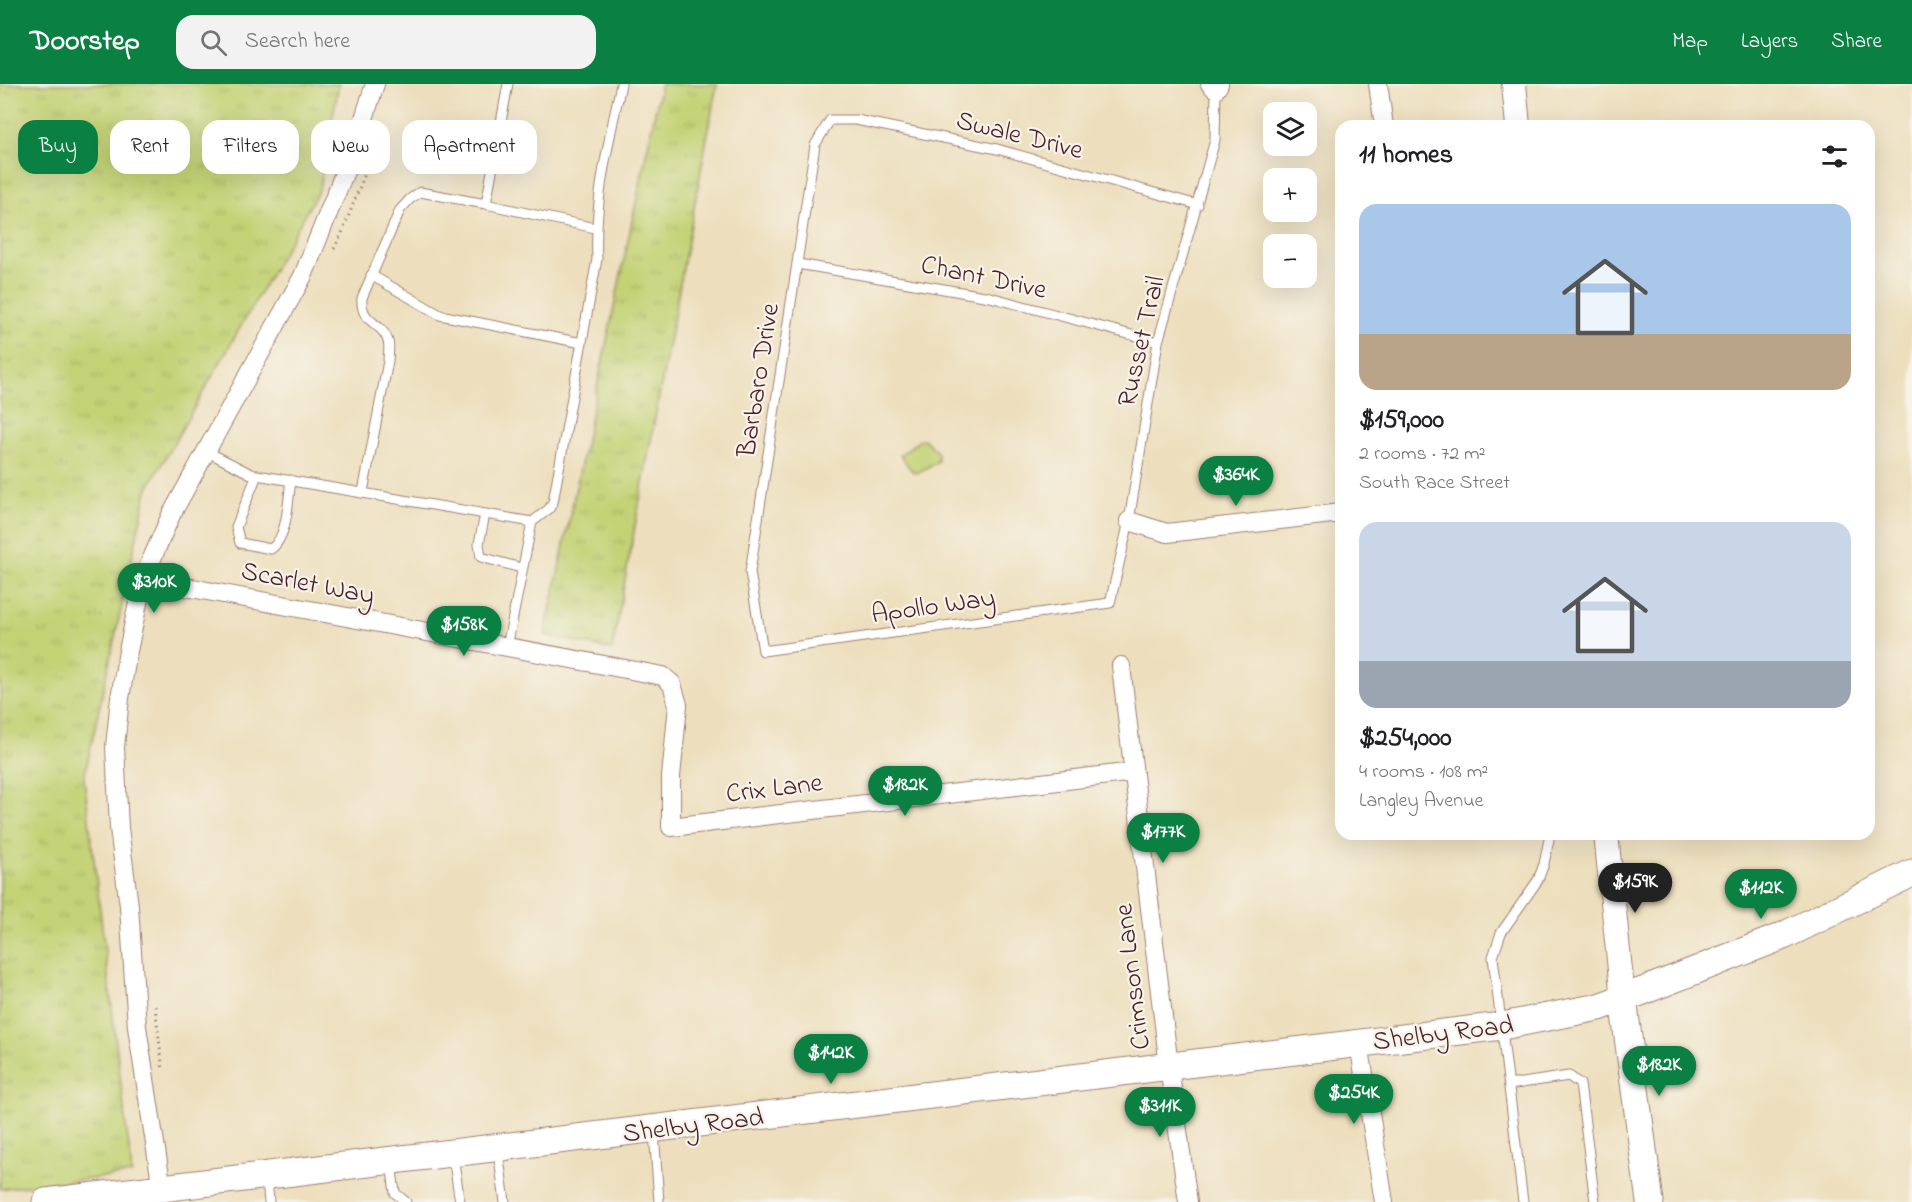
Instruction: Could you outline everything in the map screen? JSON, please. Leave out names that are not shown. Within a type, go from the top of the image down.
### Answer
[{"type":"main road","name":"Shelby Road","points":[[46,1202],[268,1189],[391,1161],[1502,1026],[1599,1007],[1623,999],[1783,936],[1912,873]]},
{"type":"main road","points":[[1623,999],[1650,1202]]},
{"type":"street","points":[[152,1194],[129,906],[119,828],[115,747],[120,698],[143,579],[171,515],[303,276],[356,144],[375,84]]},
{"type":"street","points":[[1378,84],[1383,120]]},
{"type":"street","points":[[1514,84],[1517,120]]},
{"type":"street","points":[[1129,521],[1167,533],[1335,514]]},
{"type":"street","name":"Scarlet Way","points":[[143,579],[663,676],[672,684],[678,705],[671,777],[671,827]]},
{"type":"street","name":"Crimson Lane","points":[[1121,666],[1169,1067],[1188,1202]]},
{"type":"street","name":"Crix Lane","points":[[671,827],[1134,772]]},
{"type":"street","points":[[1607,840],[1623,999]]},
{"type":"street","points":[[1359,1043],[1384,1202]]},
{"type":"lane","points":[[486,204],[508,84]]},
{"type":"lane","points":[[507,647],[532,522],[549,509],[553,502],[597,259],[595,228],[598,203],[621,84]]},
{"type":"lane","name":"Russet Trail","points":[[1110,603],[1129,521],[1158,342],[1215,140],[1215,86]]},
{"type":"lane","name":"Swale Drive","points":[[830,120],[856,120],[997,149],[1198,205]]},
{"type":"lane","name":"Barbaro Drive","points":[[763,651],[750,572],[815,145],[830,120]]},
{"type":"lane","points":[[363,492],[388,361],[389,343],[385,334],[368,320],[361,309],[362,298],[400,210],[420,192],[595,228]]},
{"type":"lane","name":"Chant Drive","points":[[798,264],[990,297],[1158,342]]},
{"type":"lane","points":[[371,275],[440,315],[582,343]]},
{"type":"lane","points":[[206,451],[257,475],[532,522]]},
{"type":"lane","points":[[257,475],[236,528],[237,536],[240,543],[272,549],[278,544],[282,535],[291,480]]},
{"type":"lane","points":[[485,514],[479,544],[481,557],[521,568]]},
{"type":"lane","name":"Apollo Way","points":[[763,651],[1110,603]]},
{"type":"lane","points":[[1523,1202],[1493,957],[1501,933],[1538,880],[1549,840]]},
{"type":"lane","points":[[1509,1085],[1569,1076],[1580,1084],[1595,1202]]},
{"type":"lane","points":[[654,1129],[659,1202]]},
{"type":"lane","points":[[498,1148],[505,1202]]},
{"type":"lane","points":[[453,1153],[460,1202]]},
{"type":"lane","points":[[391,1161],[395,1193],[405,1202]]},
{"type":"green space","points":[[0,84],[339,84],[332,120],[311,120],[311,174],[322,174],[319,190],[147,490],[84,778],[132,1174],[0,1189]]},
{"type":"green space","points":[[661,84],[717,84],[612,650],[545,635]]},
{"type":"green space","points":[[924,439],[938,453],[938,461],[917,473],[913,472],[900,455]]}]
